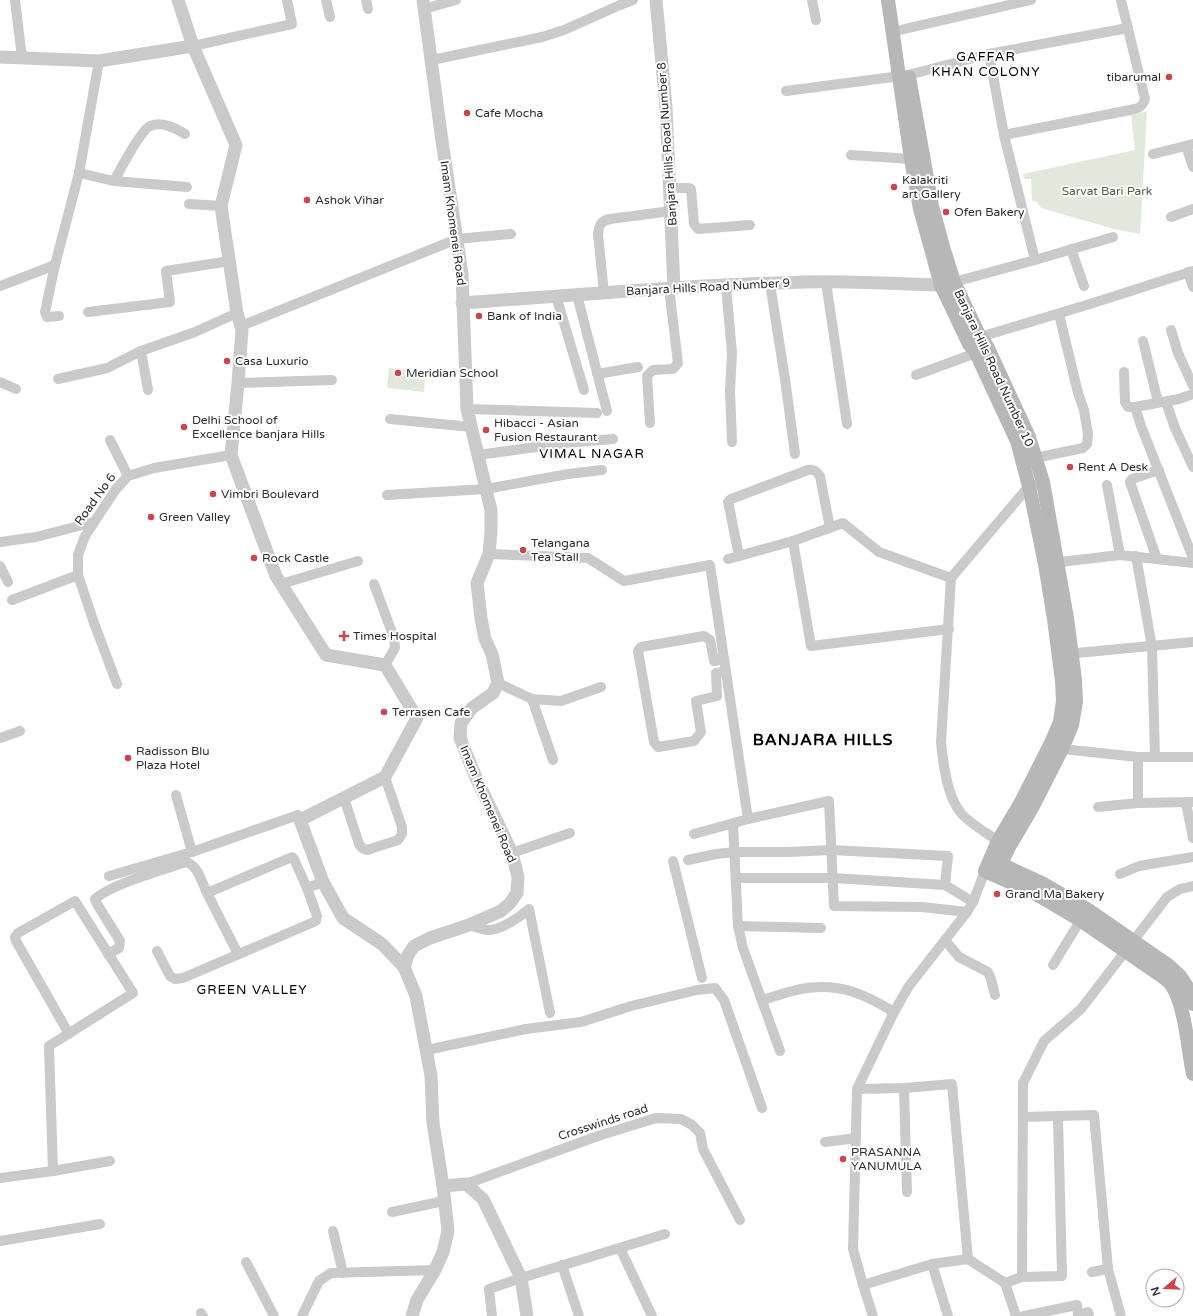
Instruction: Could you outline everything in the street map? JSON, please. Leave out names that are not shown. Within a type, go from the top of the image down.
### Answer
[{"type":"main road","name":"Banjara Hills Road Number 10","points":[[888,0],[932,206],[944,250],[948,284],[987,346],[1029,437],[1035,458],[1036,484],[1052,563],[1054,619],[1075,680],[1076,702],[1072,725],[1062,749],[1032,808],[1009,847],[993,868]]},
{"type":"main road","name":"Banjara Hills Road Number 10","points":[[896,0],[911,160],[920,209],[970,344],[976,353],[1036,484]]},
{"type":"main road","name":"Banjara Hills Road Number 10","points":[[993,868],[998,841],[1021,802],[1060,722],[1063,701],[1062,681],[1065,654]]},
{"type":"main road","points":[[993,868],[1036,894],[1084,914],[1129,946],[1171,984],[1176,993],[1182,1012],[1193,1074]]},
{"type":"main road","points":[[1129,946],[1168,965],[1190,987],[1193,1004]]},
{"type":"street","points":[[15,0],[22,58]]},
{"type":"street","points":[[178,0],[193,46],[236,145],[221,206],[242,330],[231,455],[276,576],[326,655],[385,665]]},
{"type":"street","points":[[0,57],[99,61],[193,46],[292,24],[286,0]]},
{"type":"street","points":[[326,0],[330,17]]},
{"type":"street","points":[[423,5],[456,0]]},
{"type":"street","points":[[432,60],[542,37],[564,30],[633,0]]},
{"type":"street","name":"Banjara Hills Road Number 8","points":[[656,0],[666,108],[671,211],[672,288]]},
{"type":"street","points":[[812,0],[816,20]]},
{"type":"street","points":[[900,30],[1031,0]]},
{"type":"street","points":[[1004,135],[1140,107],[1144,104],[1145,100],[1122,0]]},
{"type":"street","name":"Imam Khomenei Road","points":[[404,967],[408,955],[414,946],[430,938],[469,925],[502,911],[517,893],[518,877],[512,853],[460,738],[461,723],[472,708],[493,692],[498,683],[492,654],[485,639],[476,583],[489,554],[491,532],[490,510],[467,409],[462,274],[423,5]]},
{"type":"street","points":[[786,91],[904,76],[988,54],[1128,28]]},
{"type":"street","points":[[988,54],[1004,135],[1035,260]]},
{"type":"street","points":[[59,316],[47,317],[45,312],[55,265],[79,173],[99,61]]},
{"type":"street","points":[[114,181],[143,132],[150,126],[172,126],[185,134]]},
{"type":"street","points":[[1153,154],[1189,145],[1193,167]]},
{"type":"street","points":[[851,155],[911,160]]},
{"type":"street","points":[[79,173],[114,181],[187,187]]},
{"type":"street","points":[[670,188],[690,189],[694,224],[698,229],[750,225]]},
{"type":"street","points":[[188,204],[221,206]]},
{"type":"street","points":[[1171,217],[1193,209]]},
{"type":"street","points":[[604,293],[598,234],[599,225],[603,221],[610,219],[671,211]]},
{"type":"street","points":[[241,326],[456,239],[511,234]]},
{"type":"street","points":[[948,284],[1113,237]]},
{"type":"street","points":[[1071,249],[1084,286]]},
{"type":"street","points":[[88,312],[170,302],[166,271],[230,261]]},
{"type":"street","points":[[0,286],[55,265]]},
{"type":"street","points":[[980,337],[1059,314],[1191,271],[1193,287]]},
{"type":"street","points":[[826,282],[847,424]]},
{"type":"street","name":"Banjara Hills Road Number 9","points":[[462,303],[672,288],[770,284],[826,282],[948,284]]},
{"type":"street","points":[[770,284],[795,454]]},
{"type":"street","points":[[726,286],[732,352],[730,391],[732,442]]},
{"type":"street","points":[[650,423],[647,376],[653,370],[673,369],[678,363],[672,288]]},
{"type":"street","points":[[577,295],[608,411]]},
{"type":"street","points":[[556,296],[584,390]]},
{"type":"street","points":[[58,379],[107,368],[141,351],[195,332],[238,313]]},
{"type":"street","points":[[1035,458],[1083,448],[1087,444],[1088,434],[1084,410],[1078,393],[1059,314]]},
{"type":"street","points":[[1171,330],[1178,353],[1193,386]]},
{"type":"street","points":[[1143,341],[1162,402],[1193,467]]},
{"type":"street","points":[[141,351],[148,390]]},
{"type":"street","points":[[916,375],[976,353]]},
{"type":"street","points":[[597,374],[638,367]]},
{"type":"street","points":[[1124,372],[1125,402],[1128,407],[1162,402],[1193,394]]},
{"type":"street","points":[[238,383],[332,380]]},
{"type":"street","points":[[0,382],[16,389]]},
{"type":"street","points":[[1135,406],[1141,426],[1193,558]]},
{"type":"street","points":[[467,409],[597,413]]},
{"type":"street","points":[[390,419],[470,427]]},
{"type":"street","points":[[478,454],[613,439]]},
{"type":"street","points":[[110,440],[128,476]]},
{"type":"street","name":"Road No 6","points":[[117,684],[78,575],[78,556],[85,536],[116,489],[128,476],[154,468],[231,455]]},
{"type":"street","points":[[739,556],[728,502],[731,499],[808,470],[812,469],[816,471],[820,476],[830,528]]},
{"type":"street","points":[[387,495],[486,489],[568,474],[602,470]]},
{"type":"street","points":[[1157,559],[1130,482],[1132,479],[1159,470]]},
{"type":"street","points":[[998,841],[961,814],[955,806],[942,759],[940,742],[952,578],[1036,484]]},
{"type":"street","points":[[1107,485],[1120,555]]},
{"type":"street","points":[[0,542],[36,537],[94,522]]},
{"type":"street","points":[[728,559],[793,540],[843,523],[879,552],[952,578]]},
{"type":"street","points":[[793,540],[812,646],[949,629]]},
{"type":"street","points":[[489,554],[588,558],[624,581],[710,565],[748,818]]},
{"type":"street","points":[[1052,563],[1120,555],[1193,563]]},
{"type":"street","points":[[1136,556],[1152,646],[1155,757]]},
{"type":"street","points":[[281,584],[358,561]]},
{"type":"street","points":[[0,566],[8,582]]},
{"type":"street","points":[[12,600],[78,575]]},
{"type":"street","points":[[374,584],[394,638],[395,648],[385,665]]},
{"type":"street","points":[[724,659],[714,661],[710,640],[704,636],[641,647],[638,651],[654,742],[658,747],[694,741],[701,732],[696,702],[717,696],[718,690],[716,673],[726,672]]},
{"type":"street","points":[[1065,654],[1193,642]]},
{"type":"street","points":[[385,665],[416,718],[385,777],[300,820],[323,882],[343,918],[382,944],[404,967],[416,996],[431,1076],[432,1123],[443,1186],[448,1231],[443,1252],[435,1270],[417,1300],[412,1316]]},
{"type":"street","points":[[498,683],[532,699],[561,701],[600,687]]},
{"type":"street","points":[[532,699],[553,760]]},
{"type":"street","points":[[0,738],[20,732]]},
{"type":"street","points":[[1062,749],[1138,757],[1193,756]]},
{"type":"street","points":[[1138,757],[1138,803]]},
{"type":"street","points":[[344,798],[359,844],[362,848],[367,850],[398,840],[402,834],[402,827],[385,777]]},
{"type":"street","points":[[176,795],[192,852]]},
{"type":"street","points":[[694,834],[733,824],[748,818],[829,800],[834,906],[922,907],[967,912]]},
{"type":"street","points":[[1098,807],[1138,803],[1190,803],[1193,838]]},
{"type":"street","points":[[109,876],[192,852],[298,815]]},
{"type":"street","points":[[733,824],[738,926],[743,948],[780,1051]]},
{"type":"street","points":[[512,853],[570,833]]},
{"type":"street","points":[[688,860],[716,854],[735,852],[832,850],[948,856],[945,885]]},
{"type":"street","points":[[157,951],[170,976],[176,979],[183,978],[316,921],[317,916],[307,888],[292,857],[208,893]]},
{"type":"street","points":[[1120,874],[1139,866],[1193,857]]},
{"type":"street","points":[[673,861],[702,978]]},
{"type":"street","points":[[108,954],[119,948],[120,941],[95,899],[98,896],[121,885],[186,862],[195,867],[238,954]]},
{"type":"street","points":[[873,1316],[853,1249],[857,1089],[894,1012],[909,986],[967,912],[993,868]]},
{"type":"street","points":[[736,878],[833,878],[945,885],[973,902]]},
{"type":"street","points":[[307,888],[323,882]]},
{"type":"street","points":[[1022,1277],[1023,1083],[1044,1041],[1081,1009],[1167,897],[1180,889],[1193,886]]},
{"type":"street","points":[[52,1171],[48,1046],[70,1034],[133,994],[75,900],[18,933],[15,938],[70,1034]]},
{"type":"street","points":[[469,925],[481,929],[492,930],[515,921],[529,909],[550,1013]]},
{"type":"street","points":[[1052,965],[1084,914]]},
{"type":"street","points":[[738,926],[821,928]]},
{"type":"street","points":[[945,940],[959,957],[988,972],[995,995]]},
{"type":"street","points":[[427,1050],[526,1029],[581,1022],[631,1006],[697,990],[715,988],[724,1000],[762,1108]]},
{"type":"street","points":[[762,1000],[806,988],[834,988],[857,992],[894,1012]]},
{"type":"street","points":[[857,1089],[904,1088],[952,1084],[968,1259]]},
{"type":"street","points":[[904,1088],[907,1192]]},
{"type":"street","points":[[1023,1117],[1094,1115],[1108,1269],[1121,1316]]},
{"type":"street","points":[[1005,1282],[1022,1277],[1062,1276],[1058,1117]]},
{"type":"street","name":"Crosswinds road","points":[[466,1184],[598,1136],[642,1122],[656,1118],[681,1119],[692,1125],[700,1133],[703,1149],[740,1220]]},
{"type":"street","points":[[825,1142],[856,1138]]},
{"type":"street","points":[[0,1178],[110,1161]]},
{"type":"street","points":[[443,1186],[466,1184],[484,1199],[521,1278],[527,1316]]},
{"type":"street","points":[[392,1212],[444,1201]]},
{"type":"street","points":[[0,1241],[100,1224]]},
{"type":"street","points":[[333,1231],[343,1273]]},
{"type":"street","points":[[492,1316],[489,1289],[665,1234]]},
{"type":"street","points":[[620,1248],[652,1316]]},
{"type":"street","points":[[863,1286],[932,1264],[968,1259],[1005,1282],[1016,1316]]},
{"type":"street","points":[[246,1262],[274,1316]]},
{"type":"street","points":[[932,1264],[948,1316]]},
{"type":"street","points":[[562,1265],[579,1316]]},
{"type":"street","points":[[1092,1272],[1108,1269]]},
{"type":"street","points":[[302,1316],[319,1281],[331,1273],[435,1270]]},
{"type":"street","points":[[1024,1316],[1077,1304],[1078,1315],[1088,1312],[1089,1316]]},
{"type":"green space","name":"Sarvat Bari Park","points":[[1147,111],[1140,234],[1114,229],[1041,208],[1037,202],[1032,201],[1031,179],[1024,179],[1023,174],[1135,150],[1131,115]]},
{"type":"green space","points":[[389,368],[426,372],[424,392],[387,388]]},
{"type":"place","name":"tibarumal","points":[[1169,77]]},
{"type":"place","name":"Cafe Mocha","points":[[467,113]]},
{"type":"place","name":"Kalakriti art Gallery","points":[[894,187]]},
{"type":"place","name":"Ashok Vihar","points":[[307,200]]},
{"type":"place","name":"Ofen Bakery","points":[[946,212]]},
{"type":"place","name":"Bank of India","points":[[479,316]]},
{"type":"place","name":"Casa Luxurio","points":[[227,361]]},
{"type":"place","name":"Meridian School","points":[[398,373]]},
{"type":"place","name":"Delhi School of Excellence banjara Hills","points":[[184,427]]},
{"type":"place","name":"Hibacci - Asian Fusion Restaurant","points":[[486,430]]},
{"type":"place","name":"Rent A Desk","points":[[1070,467]]},
{"type":"place","name":"Vimbri Boulevard","points":[[213,494]]},
{"type":"place","name":"Green Valley","points":[[151,517]]},
{"type":"place","name":"Telangana Tea Stall","points":[[523,550]]},
{"type":"place","name":"Rock Castle","points":[[254,558]]},
{"type":"place","name":"Times Hospital","points":[[344,636]]},
{"type":"place","name":"Terrasen Cafe","points":[[384,712]]},
{"type":"place","name":"Radisson Blu Plaza Hotel","points":[[128,758]]},
{"type":"place","name":"Grand Ma Bakery","points":[[997,894]]},
{"type":"place","name":"PRASANNA YANUMULA","points":[[843,1159]]},
{"type":"district","name":"GAFFAR KHAN COLONY","points":[[986,64]]},
{"type":"district","name":"VIMAL NAGAR","points":[[592,453]]},
{"type":"district","name":"BANJARA HILLS","points":[[823,739]]},
{"type":"district","name":"GREEN VALLEY","points":[[252,989]]}]
